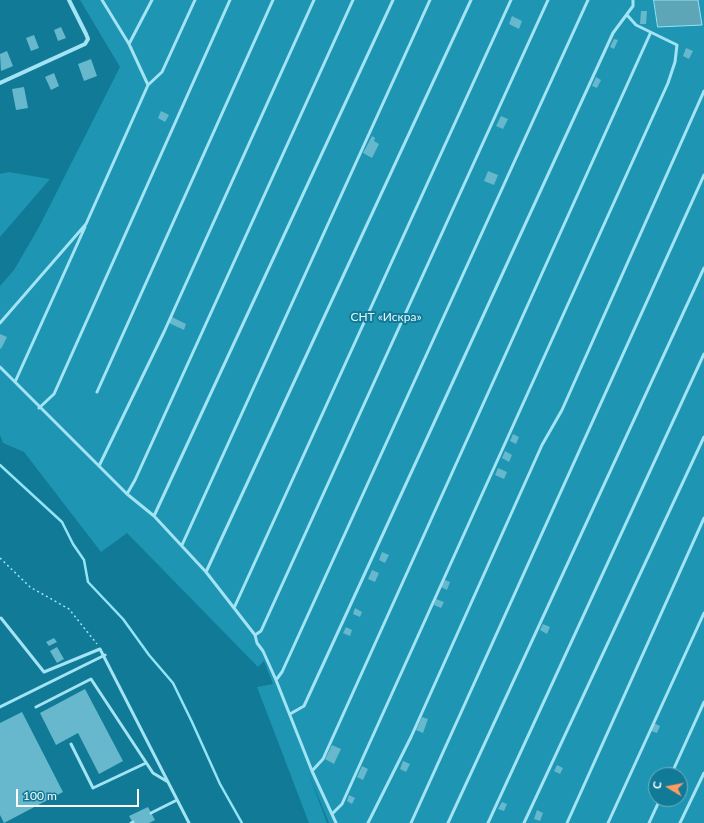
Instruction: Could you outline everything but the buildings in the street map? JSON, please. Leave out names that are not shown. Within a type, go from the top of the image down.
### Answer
[{"type":"street","points":[[0,83],[85,44],[88,39],[69,0]]},
{"type":"lane","points":[[102,0],[129,44],[148,85]]},
{"type":"lane","points":[[129,44],[152,0]]},
{"type":"lane","points":[[15,382],[148,85],[162,72],[195,0]]},
{"type":"lane","points":[[39,408],[54,394],[230,0]]},
{"type":"lane","points":[[97,392],[273,0]]},
{"type":"lane","points":[[99,466],[180,298],[314,0]]},
{"type":"lane","points":[[127,494],[135,480],[353,0]]},
{"type":"lane","points":[[154,516],[393,0]]},
{"type":"lane","points":[[182,546],[430,0]]},
{"type":"lane","points":[[206,572],[472,0]]},
{"type":"lane","points":[[234,608],[511,0]]},
{"type":"lane","points":[[255,635],[261,631],[548,0]]},
{"type":"lane","points":[[276,680],[289,658],[588,0]]},
{"type":"lane","points":[[290,714],[304,706],[613,33],[633,6],[633,0]]},
{"type":"lane","points":[[332,814],[342,804],[668,83],[675,62],[677,45],[650,34],[636,25],[627,15]]},
{"type":"lane","points":[[312,771],[323,759],[650,34]]},
{"type":"lane","points":[[368,823],[411,737],[542,445],[562,410],[704,91]]},
{"type":"lane","points":[[411,823],[704,175]]},
{"type":"lane","points":[[0,323],[86,224]]},
{"type":"lane","points":[[448,823],[704,268]]},
{"type":"lane","points":[[488,823],[704,354]]},
{"type":"lane","points":[[0,367],[39,408],[127,494],[154,516],[206,572],[255,635],[257,643],[263,651],[276,680],[312,771],[336,823]]},
{"type":"lane","points":[[524,823],[704,436]]},
{"type":"lane","points":[[567,823],[704,518]]},
{"type":"lane","points":[[608,823],[704,613]]},
{"type":"lane","points":[[1,618],[44,672],[100,649],[105,655],[189,823]]},
{"type":"lane","points":[[0,707],[105,655]]},
{"type":"lane","points":[[36,708],[91,679],[153,773],[168,782]]},
{"type":"lane","points":[[675,767],[704,702]]},
{"type":"lane","points":[[71,744],[93,788],[146,763]]},
{"type":"lane","points":[[680,823],[704,773]]},
{"type":"lane","points":[[151,813],[177,800]]},
{"type":"lane","points":[[649,823],[656,807]]},
{"type":"path","points":[[0,558],[30,587],[69,609],[100,649]]},
{"type":"green space","name":"СНТ «Искра»","points":[[80,0],[704,0],[704,823],[329,823],[308,772],[327,823],[309,823],[257,687],[273,684],[264,661],[258,667],[127,533],[101,552],[24,452],[3,443],[0,435],[0,286],[14,270],[39,227],[120,67]]},
{"type":"green space","points":[[9,172],[50,179],[0,237],[0,174]]},
{"type":"shaded area","points":[[654,0],[698,0],[702,25],[658,27]]},
{"type":"waterway","points":[[0,465],[62,522],[73,544],[84,560],[88,582],[123,619],[149,655],[173,683],[220,784],[242,823]]}]
